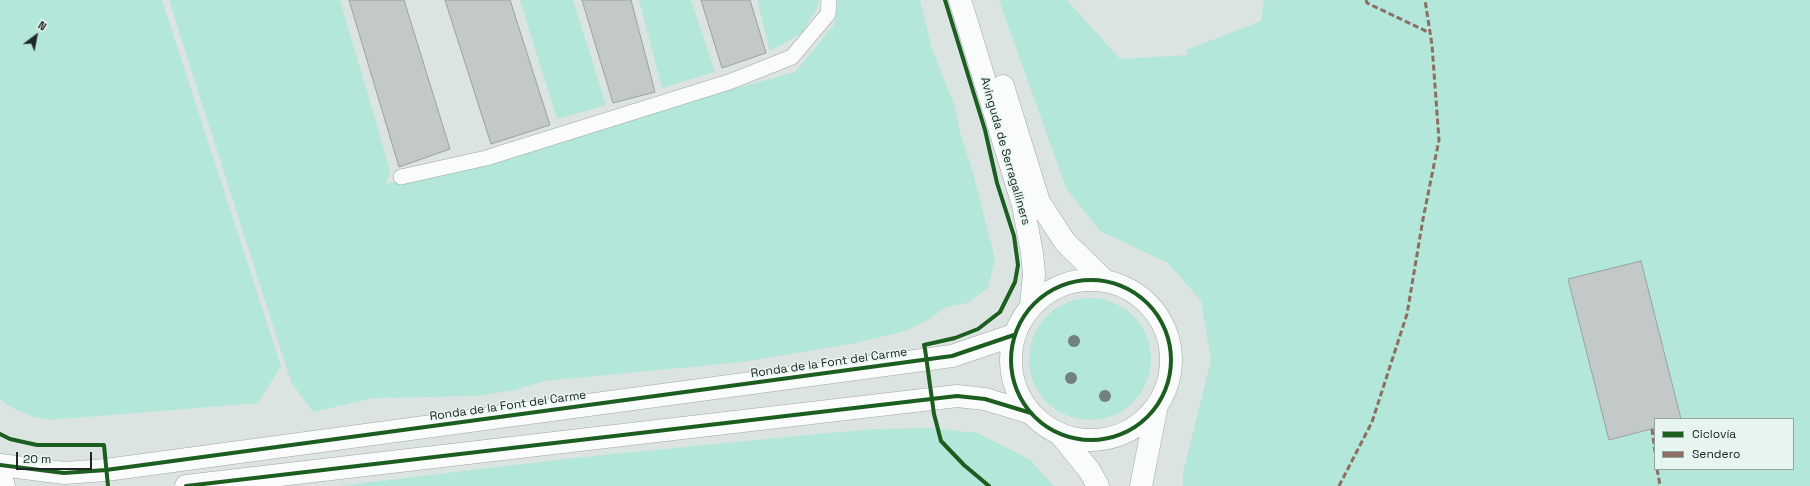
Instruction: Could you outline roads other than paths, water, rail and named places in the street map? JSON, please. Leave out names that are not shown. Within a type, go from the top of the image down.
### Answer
[{"type":"street","name":"Avinguda de Serragalliners","points":[[960,0],[1023,206],[1032,253],[1034,274],[1031,306]]},
{"type":"street","name":"Avinguda de Serragalliners","points":[[975,0],[1039,202],[1065,242],[1105,281]]},
{"type":"street","points":[[1089,280],[1105,281],[1121,286],[1142,299],[1154,311],[1164,329],[1170,349],[1168,382],[1157,405],[1147,417],[1135,427],[1113,437],[1090,440],[1075,438],[1059,433],[1044,425],[1032,414],[1018,392],[1012,376],[1011,355],[1014,335],[1031,306],[1050,290],[1065,284],[1089,280]]},
{"type":"street","name":"Ronda de la Font del Carme","points":[[0,465],[64,473],[106,470],[952,356],[1014,335]]},
{"type":"street","points":[[186,486],[957,396],[985,399],[1032,414]]},
{"type":"street","points":[[1141,486],[1157,405]]},
{"type":"street","points":[[1059,433],[1089,470],[1098,486]]},
{"type":"street","points":[[0,476],[4,486]]},
{"type":"lane","points":[[400,177],[494,155],[730,82],[792,57],[828,14],[829,0]]}]
